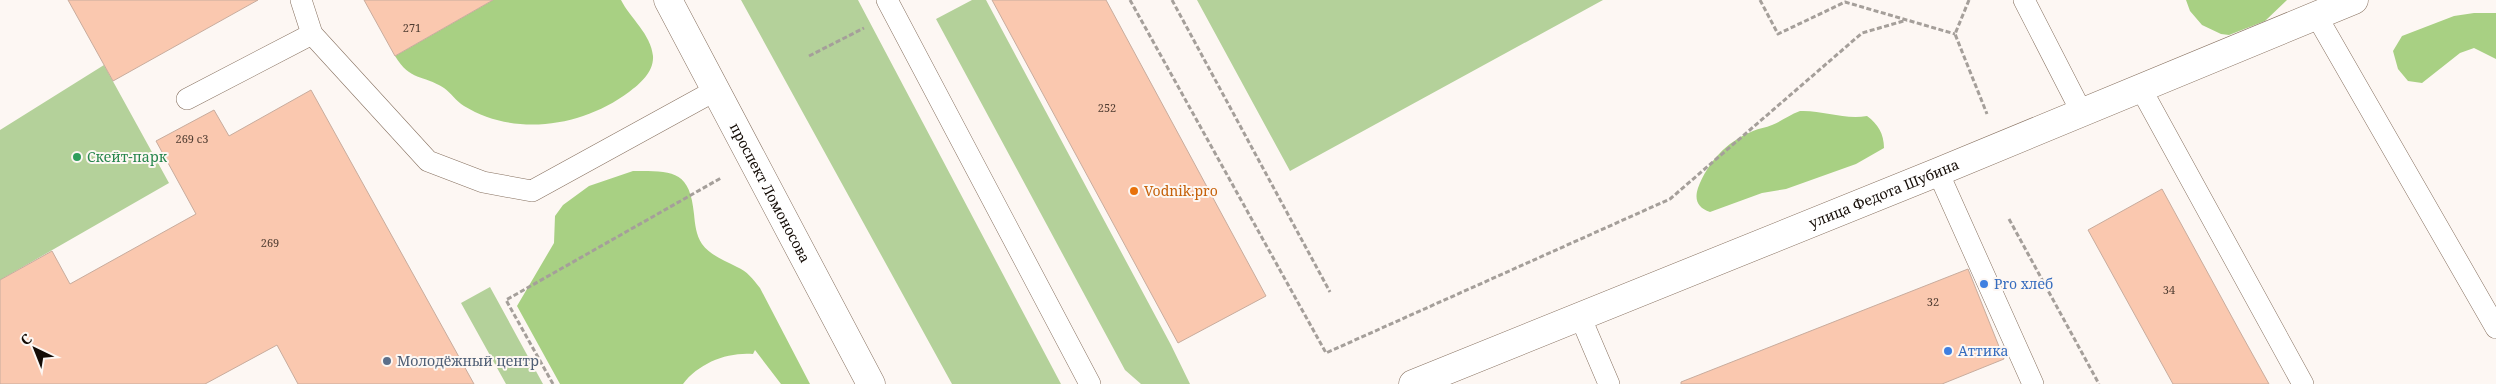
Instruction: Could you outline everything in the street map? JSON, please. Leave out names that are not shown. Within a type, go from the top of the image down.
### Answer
[{"type":"street","name":"проспект Ломоносова","points":[[668,0],[871,384]]},
{"type":"street","name":"улица Федота Шубина","points":[[1413,384],[1938,172],[2354,0]]},
{"type":"lane","points":[[300,0],[312,34],[428,161],[483,182],[532,191],[716,90]]},
{"type":"lane","points":[[887,0],[1090,384]]},
{"type":"lane","points":[[2024,0],[2082,111]]},
{"type":"lane","points":[[2316,15],[2496,328]]},
{"type":"lane","points":[[187,98],[312,34]]},
{"type":"lane","points":[[2140,87],[2303,384]]},
{"type":"lane","points":[[1938,172],[2033,384]]},
{"type":"lane","points":[[1580,316],[1609,384]]},
{"type":"path","points":[[1130,0],[1326,353],[1670,199],[1862,33],[1907,20]]},
{"type":"path","points":[[1172,0],[1330,292]]},
{"type":"path","points":[[1760,0],[1778,34],[1845,2],[1955,34]]},
{"type":"path","points":[[1969,0],[1955,34],[1987,115]]},
{"type":"path","points":[[553,384],[506,300],[726,175]]},
{"type":"path","points":[[2009,219],[2099,384]]},
{"type":"green space","points":[[493,0],[621,0],[648,40],[653,56],[649,72],[633,89],[611,104],[591,113],[570,120],[548,124],[526,124],[505,122],[484,116],[464,106],[444,88],[406,70],[395,56]]},
{"type":"green space","points":[[741,0],[858,0],[1061,384],[952,384]]},
{"type":"green space","points":[[972,0],[986,0],[1171,345],[1190,384],[1141,384],[1125,370],[936,19]]},
{"type":"green space","points":[[1197,0],[1603,0],[1290,171]]},
{"type":"green space","points":[[2186,0],[2287,0],[2265,21],[2229,35],[2221,34],[2202,25],[2190,11]]},
{"type":"green space","points":[[2474,13],[2496,13],[2496,59],[2474,48],[2460,53],[2422,83],[2408,81],[2398,69],[2393,51],[2402,36],[2454,16]]},
{"type":"green space","name":"Скейт-парк","points":[[104,65],[169,183],[0,280],[0,130]]},
{"type":"green space","points":[[1800,111],[1850,117],[1867,116],[1880,130],[1884,148],[1856,164],[1786,189],[1762,193],[1710,212],[1700,206],[1696,196],[1698,188],[1713,161],[1726,147],[1755,130],[1770,126]]},
{"type":"green space","points":[[633,171],[668,173],[683,181],[692,199],[696,229],[702,244],[714,255],[744,271],[760,288],[810,384],[781,384],[755,350],[753,354],[733,355],[714,360],[697,370],[683,384],[560,384],[517,306],[554,243],[555,216],[563,205],[589,186]]},
{"type":"green space","points":[[490,287],[543,384],[506,384],[461,303]]},
{"type":"building","points":[[68,0],[258,0],[113,81]]},
{"type":"building","points":[[364,0],[493,0],[395,56]]},
{"type":"building","points":[[992,0],[1106,0],[1266,296],[1178,343]]},
{"type":"building","points":[[311,90],[474,384],[298,384],[277,345],[205,384],[0,384],[0,280],[52,251],[70,284],[196,214],[156,141],[214,110],[229,136]]},
{"type":"building","points":[[2162,189],[2269,384],[2173,384],[2088,230]]},
{"type":"building","points":[[1968,269],[2004,359],[1942,384],[1681,384],[1681,382]]},
{"type":"place","name":"Скейт-парк","points":[[77,157]]},
{"type":"place","name":"Vodnik.pro","points":[[1134,191]]},
{"type":"place","name":"Pro хлеб","points":[[1984,284]]},
{"type":"place","name":"Аттика","points":[[1948,351]]},
{"type":"place","name":"Молодёжный центр","points":[[387,361]]}]
